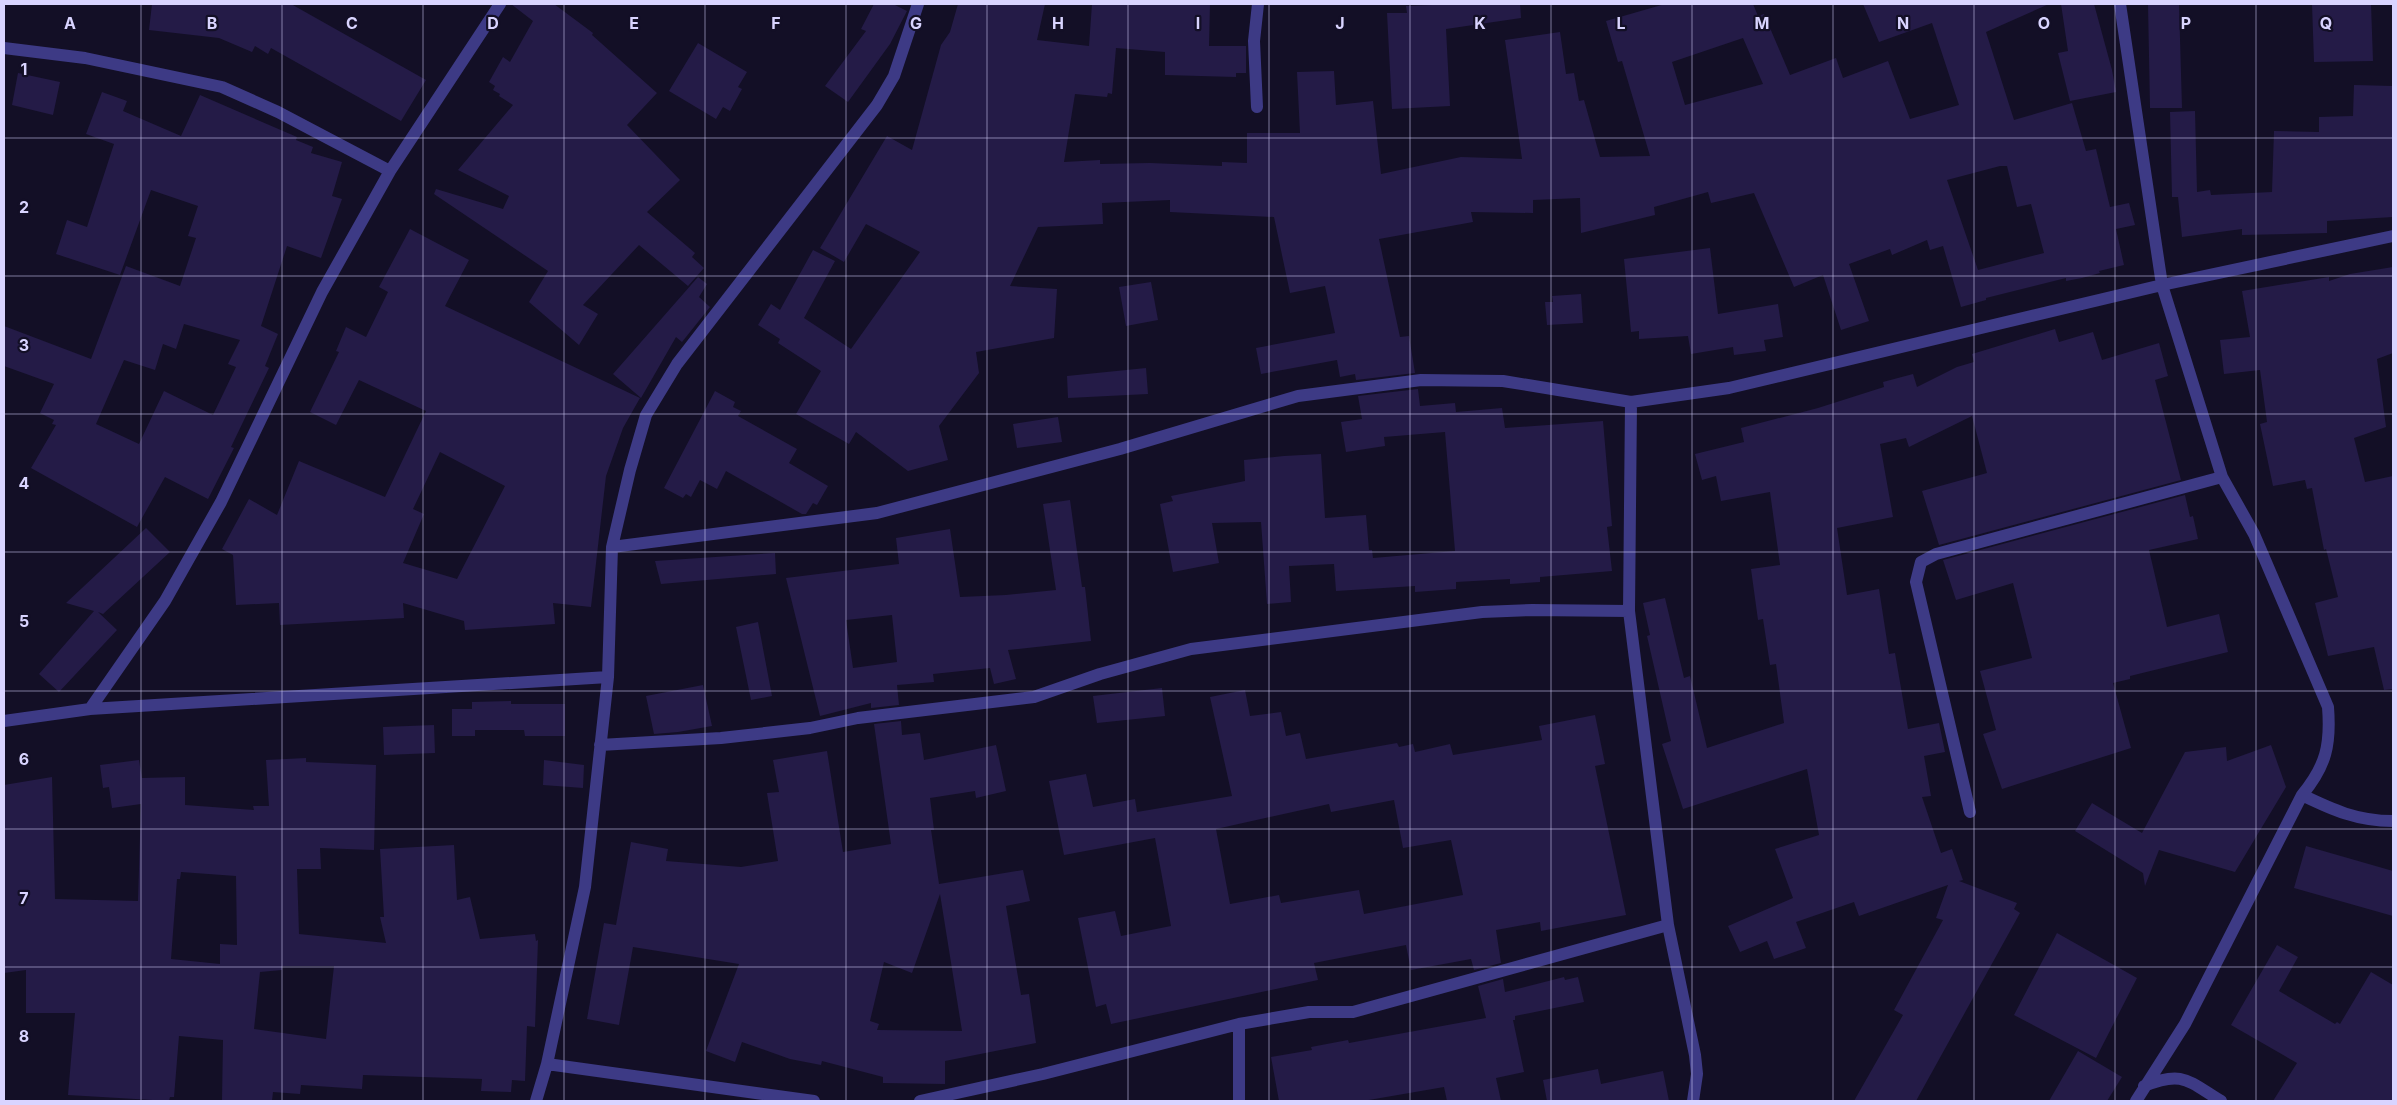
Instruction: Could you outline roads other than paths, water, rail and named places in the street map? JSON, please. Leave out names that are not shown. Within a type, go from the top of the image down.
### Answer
[{"type":"street","points":[[90,709],[165,601],[221,502],[322,292],[390,171],[500,4]]},
{"type":"street","points":[[536,1101],[547,1064],[585,887],[608,677],[612,547],[630,470],[646,416],[677,364],[877,105],[894,76],[918,4]]},
{"type":"street","points":[[1257,107],[1254,41],[1258,4]]},
{"type":"street","points":[[2120,4],[2162,285],[2222,477],[2254,534],[2328,707],[2326,751],[2317,776],[2302,795],[2185,1024],[2136,1101]]},
{"type":"street","points":[[4,48],[85,58],[222,87],[278,112],[390,171]]},
{"type":"street","points":[[612,547],[877,513],[1120,448],[1298,396],[1421,380],[1503,381],[1631,402],[1729,388],[2162,285],[2393,236]]},
{"type":"street","points":[[1631,402],[1630,612],[1668,925],[1695,1055],[1697,1074],[1693,1101]]},
{"type":"street","points":[[1970,812],[1916,582],[1921,562],[1936,554],[2222,477]]},
{"type":"street","points":[[600,745],[720,738],[810,728],[858,718],[1034,697],[1100,674],[1191,649],[1482,612],[1532,610],[1630,612]]},
{"type":"street","points":[[4,721],[90,709],[608,677]]},
{"type":"street","points":[[2302,795],[2345,815],[2377,821],[2393,821]]},
{"type":"street","points":[[920,1101],[1043,1074],[1239,1024],[1309,1012],[1353,1012],[1668,925]]},
{"type":"street","points":[[1239,1024],[1239,1101]]},
{"type":"street","points":[[547,1064],[814,1101]]},
{"type":"street","points":[[2144,1086],[2164,1078],[2182,1078],[2221,1101]]}]
